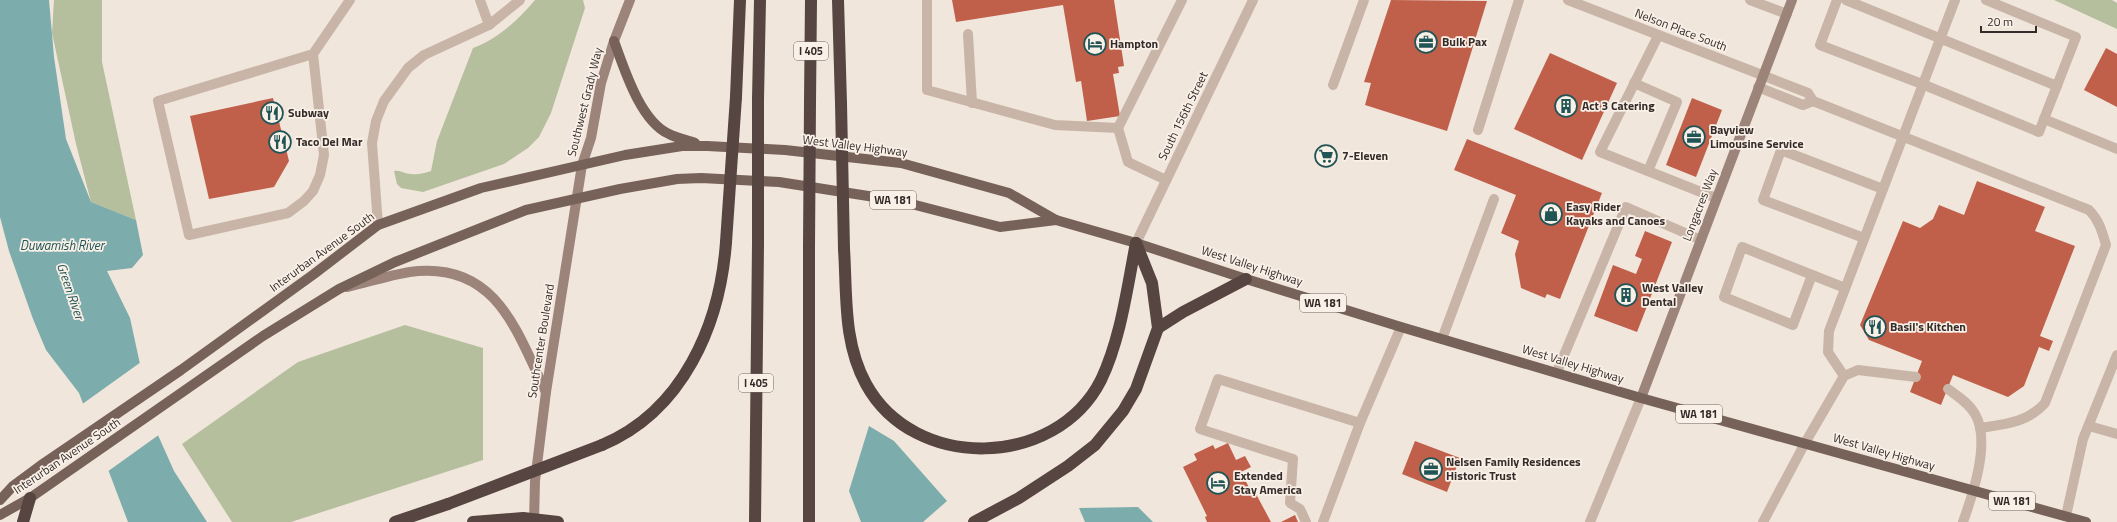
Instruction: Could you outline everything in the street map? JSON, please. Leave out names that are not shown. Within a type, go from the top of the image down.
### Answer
[{"type":"highway","points":[[395,522],[448,504],[602,445],[632,429],[654,411],[686,374],[699,350],[715,311],[725,266],[736,97],[740,0]]},
{"type":"highway","name":"I 405","points":[[755,522],[760,0]]},
{"type":"highway","name":"I 405","points":[[809,522],[811,0]]},
{"type":"highway","points":[[838,0],[846,323],[856,362],[866,385],[883,408],[919,434],[953,446],[990,449],[1008,447],[1032,440],[1047,433],[1074,413],[1088,398],[1101,380],[1115,343],[1136,243]]},
{"type":"highway","points":[[974,522],[1019,498],[1095,445],[1123,411],[1136,389],[1158,328],[1152,283],[1136,243]]},
{"type":"highway","points":[[1158,328],[1182,312],[1246,279]]},
{"type":"highway","points":[[23,522],[30,498]]},
{"type":"highway","points":[[473,522],[523,518],[558,522]]},
{"type":"main road","name":"Southwest Grady Way","points":[[582,165],[591,138],[601,83],[614,41],[630,0]]},
{"type":"main road","name":"Longacres Way","points":[[1641,398],[1762,75],[1792,0]]},
{"type":"main road","points":[[614,41],[639,103],[654,121],[668,134],[707,146]]},
{"type":"main road","name":"Interurban Avenue South","points":[[0,500],[13,486],[40,466],[181,370],[314,274],[378,225],[481,188],[625,155],[682,146],[785,150]]},
{"type":"main road","name":"West Valley Highway","points":[[785,150],[902,164],[1009,193],[1056,220],[1136,243],[1246,279],[1442,339],[1641,398],[2086,522]]},
{"type":"main road","name":"Southcenter Boulevard","points":[[534,522],[534,481],[546,392],[582,165]]},
{"type":"main road","name":"Interurban Avenue South","points":[[0,515],[30,498],[263,336],[339,289],[395,262],[490,222],[526,210],[576,198],[677,180],[701,178],[785,183]]},
{"type":"main road","name":"West Valley Highway","points":[[785,183],[900,201],[1000,227],[1056,220]]},
{"type":"main road","points":[[339,289],[417,271],[446,271],[468,279],[490,293],[504,311],[546,392]]},
{"type":"street","points":[[313,54],[324,154],[320,175],[313,191],[304,201],[288,213],[189,235],[158,101],[313,54],[350,0]]},
{"type":"street","points":[[480,0],[489,25]]},
{"type":"street","points":[[378,225],[372,143],[376,121],[384,101],[408,68],[424,55],[489,25],[520,0]]},
{"type":"street","points":[[927,0],[927,90],[1054,125],[1118,128]]},
{"type":"street","points":[[1166,180],[1128,162],[1118,128],[1182,0]]},
{"type":"street","name":"South 156th Street","points":[[1136,243],[1253,0]]},
{"type":"street","points":[[1333,85],[1364,0]]},
{"type":"street","points":[[1478,130],[1519,0]]},
{"type":"street","name":"Nelson Place South","points":[[1568,0],[1808,93],[1813,101]]},
{"type":"street","points":[[1750,0],[1787,14]]},
{"type":"street","points":[[1837,0],[1820,45],[1922,84],[2039,132],[2076,37],[1986,0]]},
{"type":"street","points":[[1846,0],[2057,86]]},
{"type":"street","points":[[1844,376],[1828,352],[1829,331],[1955,0]]},
{"type":"street","points":[[968,34],[972,103]]},
{"type":"street","points":[[1658,36],[1600,152],[1716,198]]},
{"type":"street","points":[[1634,83],[1677,102],[1648,171]]},
{"type":"street","points":[[1758,88],[1803,105],[1813,101],[2089,210],[2096,216],[2106,245],[2045,403],[2036,414],[2017,422],[1980,428]]},
{"type":"street","points":[[2044,119],[2117,149]]},
{"type":"street","points":[[1864,238],[1762,200],[1781,150],[1883,189]]},
{"type":"street","points":[[1442,339],[1494,199]]},
{"type":"street","points":[[1557,372],[1626,207],[1701,240]]},
{"type":"street","points":[[1812,275],[1793,325],[1724,297],[1742,247],[1845,288]]},
{"type":"street","points":[[1323,522],[1360,423],[1400,326]]},
{"type":"street","points":[[2066,516],[2083,439],[2117,355]]},
{"type":"street","points":[[1767,521],[1805,443],[1844,376],[1858,370],[1916,377]]},
{"type":"street","points":[[1306,522],[1300,509],[1290,503],[1293,459],[1200,429],[1218,379],[1360,423]]},
{"type":"street","points":[[1948,389],[1969,406],[1976,415],[1982,437],[1974,490],[1963,522]]},
{"type":"street","points":[[1590,522],[1641,398]]},
{"type":"street","points":[[2089,426],[2117,434]]},
{"type":"green space","points":[[54,0],[102,0],[102,62],[136,220],[91,202],[76,144],[52,33]]},
{"type":"green space","points":[[535,0],[583,0],[585,8],[551,113],[539,137],[528,148],[504,164],[423,192],[401,188],[397,184],[394,171],[421,174],[431,171],[437,141],[473,48],[491,40],[507,28],[522,15]]},
{"type":"green space","points":[[2054,0],[2112,0],[2117,3],[2117,29]]},
{"type":"green space","points":[[405,325],[483,348],[483,460],[291,522],[232,522],[182,444],[298,362]]},
{"type":"water","name":"Duwamish River","points":[[0,0],[49,0],[54,57],[66,139],[91,202],[136,220],[143,255],[132,268],[107,271],[130,318],[153,424],[174,471],[207,522],[128,522],[79,393],[46,350],[33,319],[9,251],[0,217]]},
{"type":"water","points":[[869,426],[894,441],[947,501],[923,522],[861,522],[849,491]]},
{"type":"water","points":[[1138,507],[1153,522],[1085,522],[1079,508]]},
{"type":"pier","points":[[141,362],[155,423],[160,434],[107,472],[81,405]]},
{"type":"building","name":"Hampton","points":[[952,0],[1114,0],[1124,66],[1118,67],[1119,73],[1113,74],[1120,116],[1087,121],[1081,81],[1076,82],[1063,5],[956,22]]},
{"type":"building","name":"Bulk Pax","points":[[1391,0],[1487,1],[1447,131],[1365,105],[1371,83],[1364,82]]},
{"type":"building","points":[[2106,48],[2117,54],[2117,107],[2084,90]]},
{"type":"building","name":"Act 3 Catering","points":[[1550,53],[1617,83],[1582,160],[1514,129]]},
{"type":"building","points":[[273,98],[289,161],[274,187],[209,199],[190,116]]},
{"type":"building","name":"Bayview Limousine Service","points":[[1692,98],[1722,110],[1696,177],[1666,165]]},
{"type":"building","name":"Easy Rider Kayaks and Canoes","points":[[1467,139],[1602,193],[1560,299],[1547,294],[1545,298],[1521,288],[1515,254],[1519,241],[1501,233],[1516,195],[1454,170]]},
{"type":"building","points":[[1977,181],[2045,207],[2035,231],[2075,246],[2040,336],[2053,341],[2049,351],[2039,347],[2024,386],[2008,397],[1953,375],[1941,405],[1910,392],[1922,361],[1869,340],[1860,325],[1903,221],[1920,228],[1933,219],[1939,205],[1964,215]]},
{"type":"building","name":"West Valley Dental","points":[[1645,231],[1672,242],[1637,332],[1594,316],[1613,265],[1636,274],[1642,259],[1635,256]]},
{"type":"building","points":[[1415,441],[1460,458],[1447,492],[1402,474]]},
{"type":"building","name":"Extended Stay America","points":[[1228,443],[1236,460],[1245,456],[1251,467],[1241,472],[1253,495],[1256,494],[1271,522],[1207,522],[1205,517],[1207,516],[1183,467],[1197,460],[1194,454],[1213,445],[1215,449]]},
{"type":"building","name":"Extended Stay America","points":[[1295,515],[1298,522],[1281,522]]},
{"type":"place","name":"Bulk Pax","points":[[1426,42]]},
{"type":"place","name":"Hampton","points":[[1095,44]]},
{"type":"place","name":"Act 3 Catering","points":[[1566,106]]},
{"type":"place","name":"Subway","points":[[272,113]]},
{"type":"place","name":"Bayview Limousine Service","points":[[1694,137]]},
{"type":"place","name":"Taco Del Mar","points":[[280,142]]},
{"type":"place","name":"7-Eleven","points":[[1326,156]]},
{"type":"place","name":"Easy Rider Kayaks and Canoes","points":[[1551,214]]},
{"type":"place","name":"West Valley Dental","points":[[1626,295]]},
{"type":"place","name":"Basil's Kitchen","points":[[1875,327]]},
{"type":"place","name":"Nelsen Family Residences Historic Trust","points":[[1431,469]]},
{"type":"place","name":"Extended Stay America","points":[[1218,483]]},
{"type":"water label","name":"Green River","points":[[71,291]]}]
